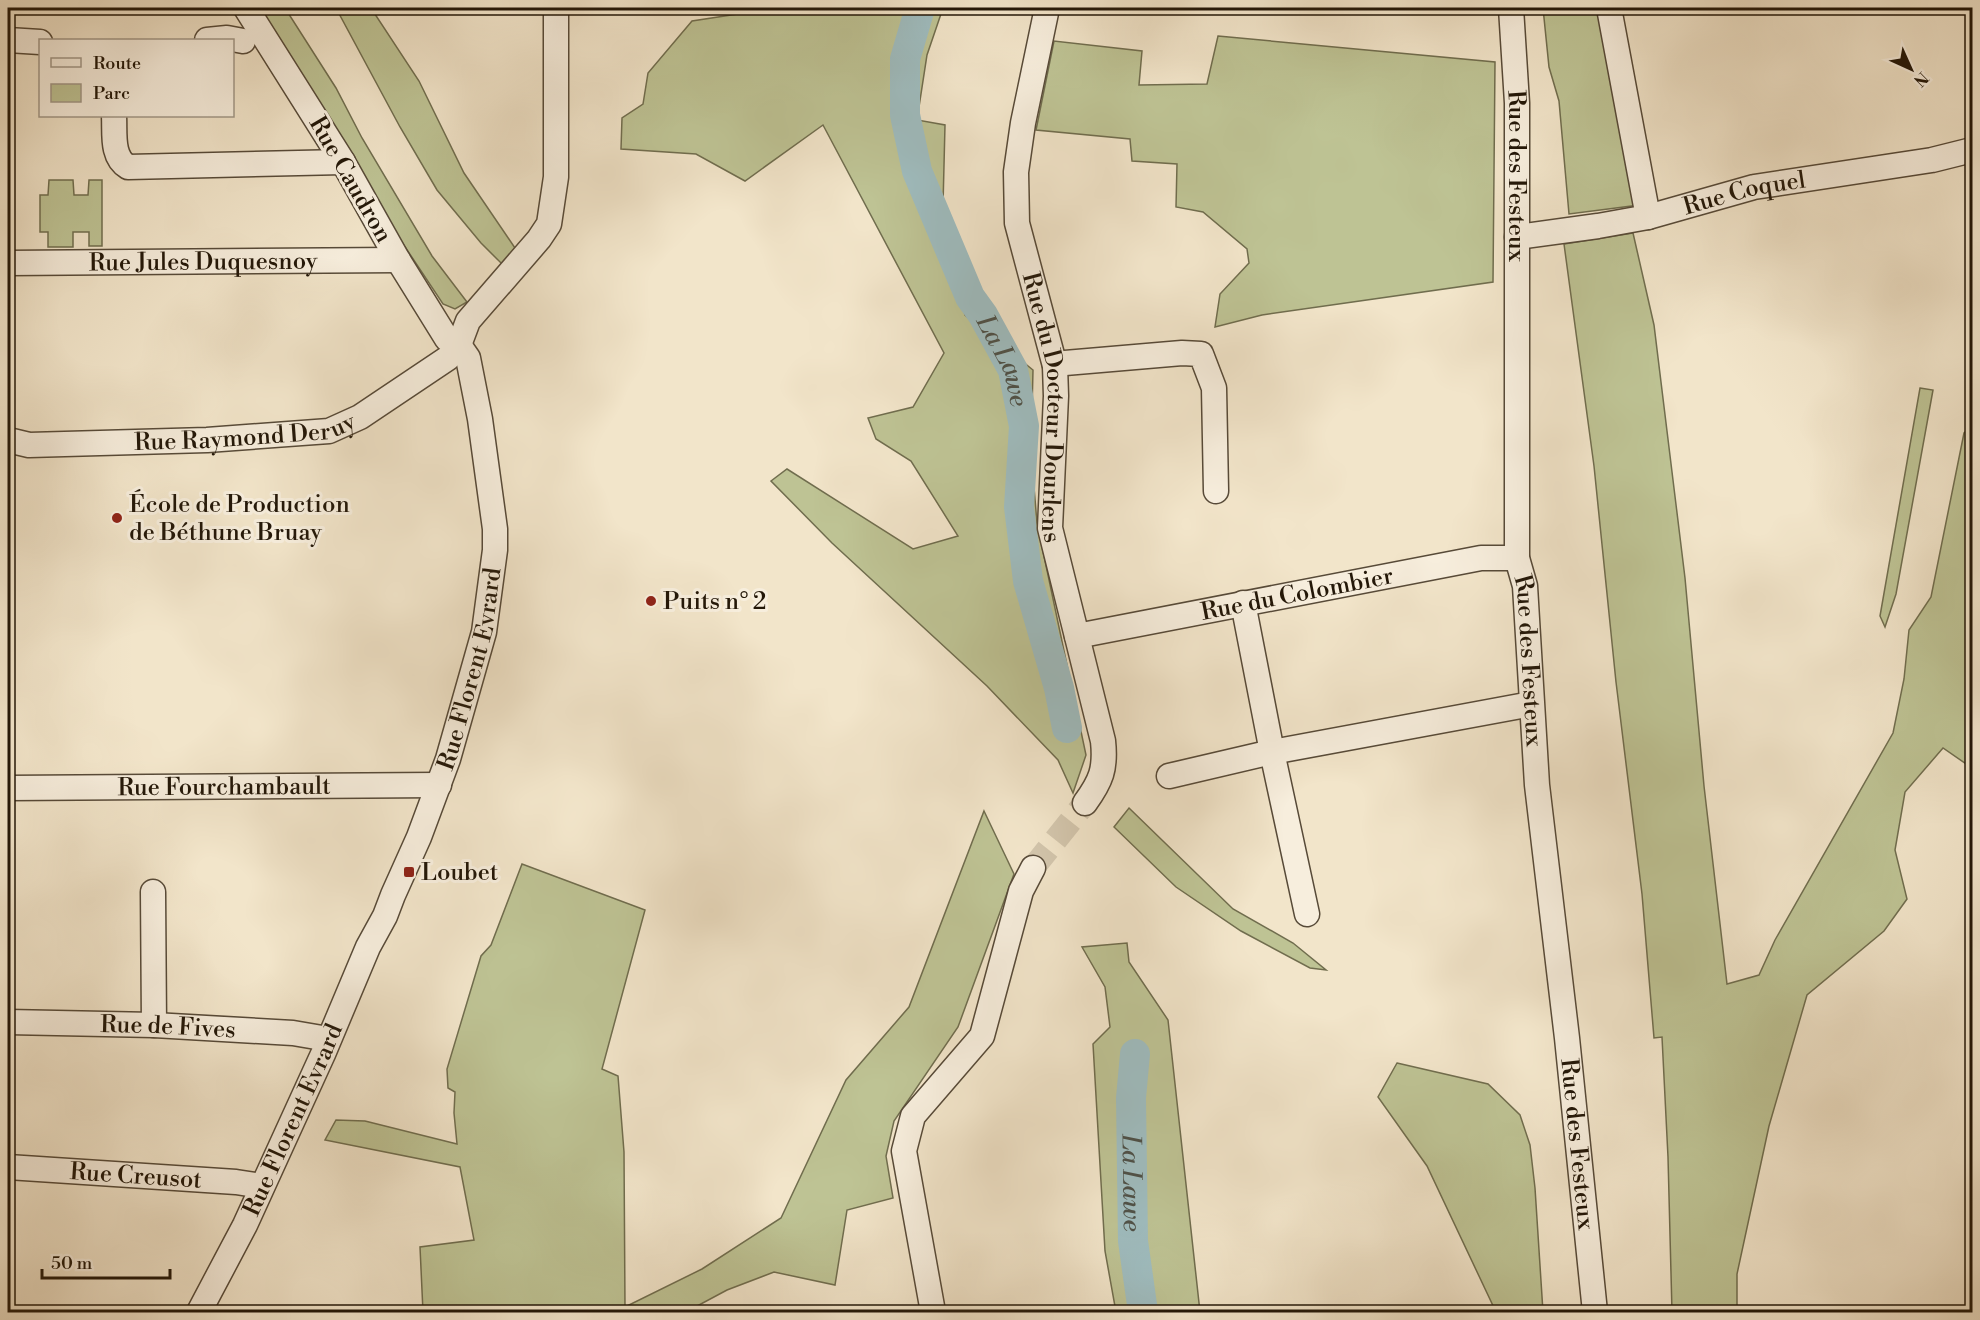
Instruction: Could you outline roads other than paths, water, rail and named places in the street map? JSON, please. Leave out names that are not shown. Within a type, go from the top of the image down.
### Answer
[{"type":"street","name":"Rue Caudron","points":[[246,8],[246,41],[344,162],[398,260],[447,339],[459,345]]},
{"type":"street","points":[[459,345],[468,321],[520,262],[549,224],[556,177],[556,8]]},
{"type":"street","name":"Rue du Docteur Dourlens","points":[[1047,8],[1023,123],[1015,192],[1017,223],[1055,366],[1056,396],[1050,528],[1103,741],[1105,760],[1099,783],[1085,803]]},
{"type":"street","name":"Rue des Festeux","points":[[1511,8],[1517,102],[1517,558],[1525,586],[1537,784],[1573,1094],[1595,1312]]},
{"type":"street","points":[[1610,8],[1648,217]]},
{"type":"street","points":[[217,39],[233,39]]},
{"type":"street","points":[[8,40],[39,42]]},
{"type":"street","points":[[114,117],[116,155],[121,163],[128,167],[344,162]]},
{"type":"street","name":"Rue Coquel","points":[[1517,237],[1648,217],[1754,187],[1932,160],[1972,150]]},
{"type":"street","name":"Rue Jules Duquesnoy","points":[[8,263],[398,260]]},
{"type":"street","name":"Rue Raymond Deruy","points":[[8,440],[29,445],[51,445],[207,440],[329,430],[370,411],[448,358],[459,345]]},
{"type":"street","name":"Rue Florent Evrard","points":[[199,1312],[245,1225],[419,837],[439,785],[483,632],[495,550],[495,529],[480,419],[468,358],[459,345]]},
{"type":"street","points":[[1055,366],[1065,363],[1182,353],[1201,354],[1214,388],[1216,491]]},
{"type":"street","name":"Rue du Colombier","points":[[1077,636],[1481,558],[1517,558]]},
{"type":"street","points":[[1243,603],[1307,914]]},
{"type":"street","points":[[1169,776],[1272,752],[1531,704]]},
{"type":"street","name":"Rue Fourchambault","points":[[8,788],[439,785]]},
{"type":"street","points":[[933,1312],[904,1151],[913,1116],[982,1036],[1021,891],[1033,868]]},
{"type":"street","points":[[153,892],[154,1025]]},
{"type":"street","name":"Rue de Fives","points":[[8,1022],[154,1025],[293,1033],[328,1039]]},
{"type":"street","name":"Rue Creusot","points":[[8,1167],[225,1181],[262,1186]]},
{"type":"waterway","name":"La Lawe","points":[[920,8],[905,59],[905,115],[917,171],[970,297],[983,315],[1013,370],[1024,426],[1019,507],[1028,581],[1059,688],[1067,728]]},
{"type":"waterway","name":"La Lawe","points":[[1135,1054],[1131,1098],[1133,1241],[1143,1312]]},
{"type":"tunnel","points":[[1033,868],[1085,803]]},
{"type":"place","name":"École de Production de Béthune Bruay","points":[[117,518]]},
{"type":"place","name":"Puits n° 2","points":[[651,601]]},
{"type":"place","name":"Loubet","points":[[409,872]]}]
